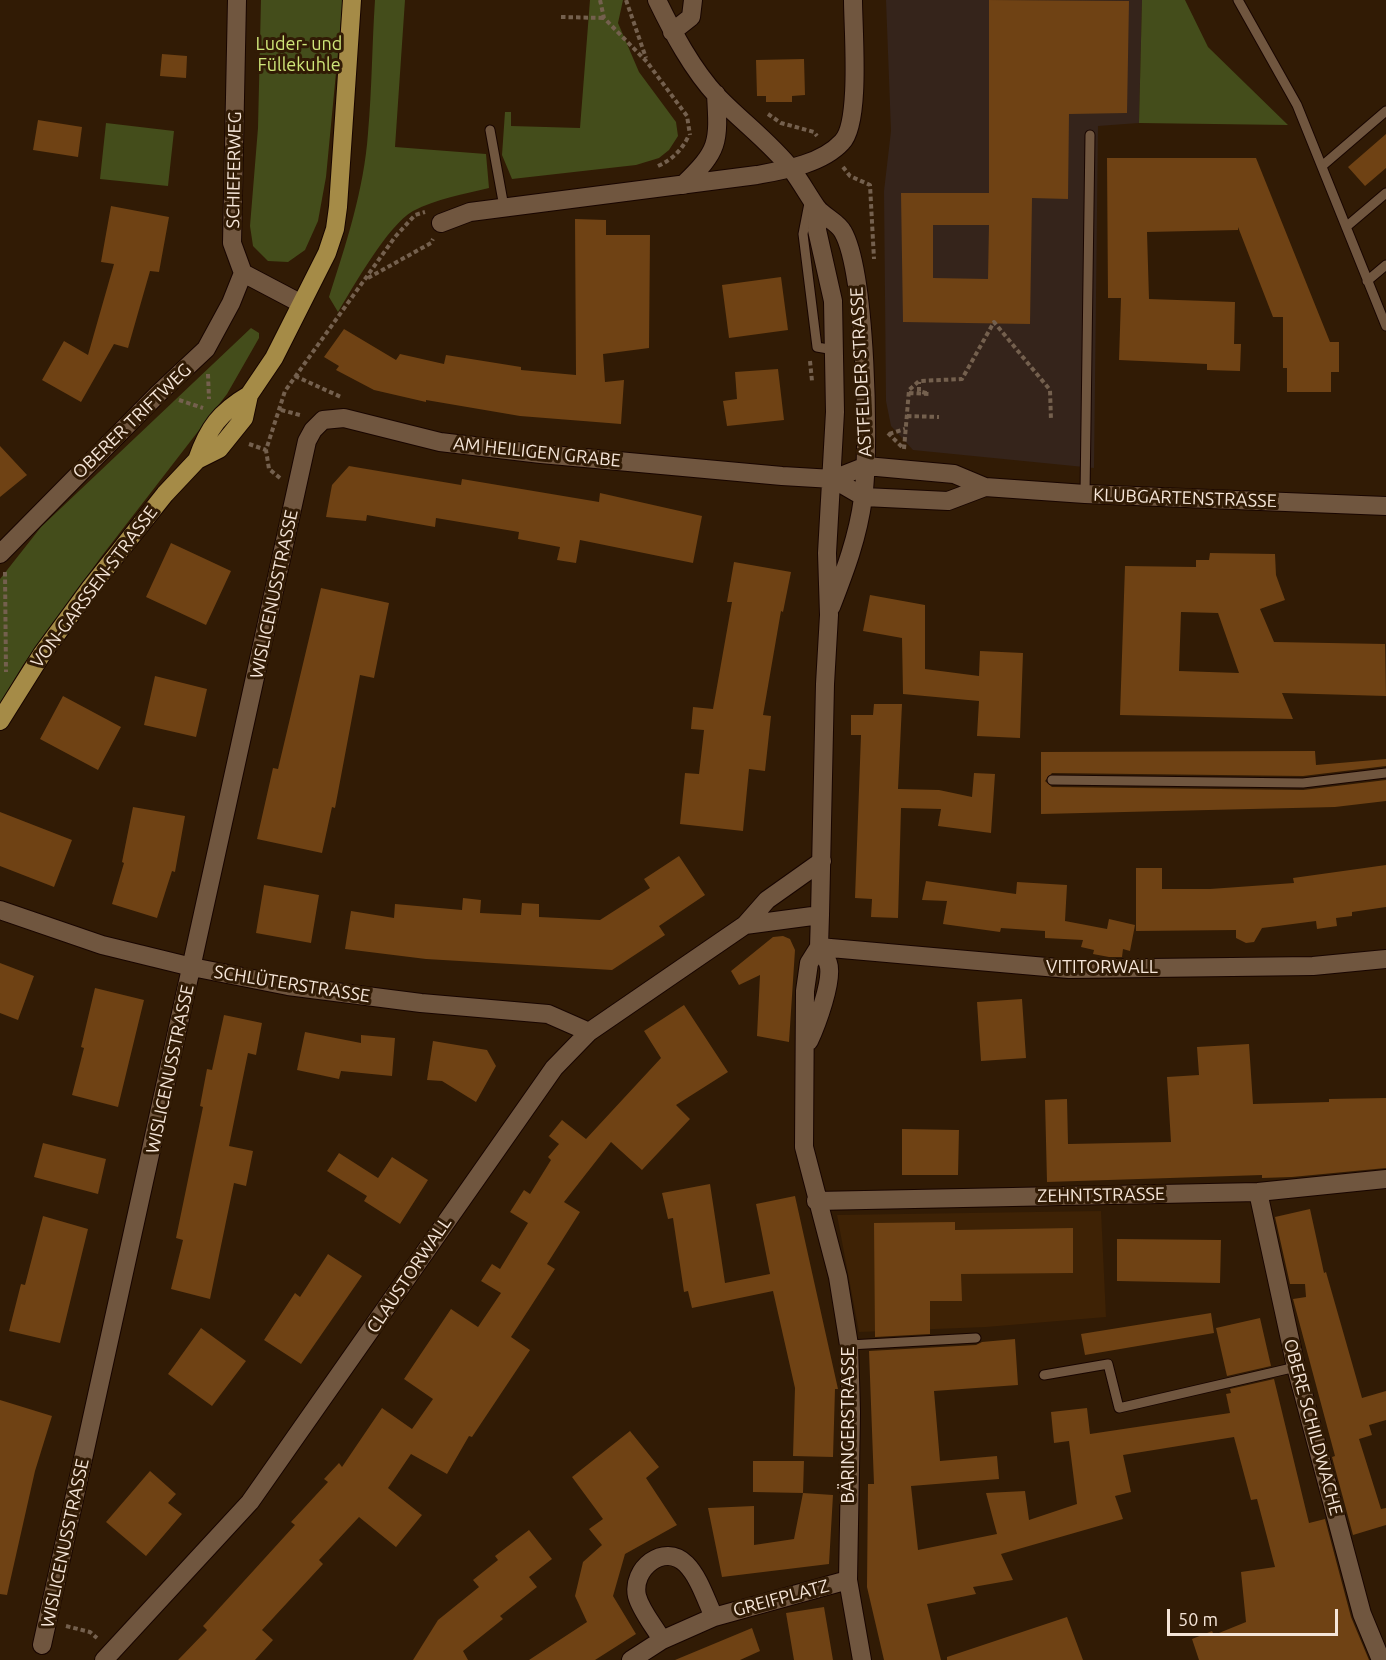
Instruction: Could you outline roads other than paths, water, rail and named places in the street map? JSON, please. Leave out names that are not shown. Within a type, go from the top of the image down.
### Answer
[{"type":"main road","name":"VON-GARSSEN-STRASSE","points":[[0,721],[42,654],[91,587],[165,494],[197,460],[219,449],[235,432],[243,418],[249,395],[274,358],[300,303],[337,187],[352,0]]},
{"type":"main road","name":"VON-GARSSEN-STRASSE","points":[[197,460],[216,415],[249,395]]},
{"type":"street","name":"SCHIEFERWEG","points":[[237,0],[232,243],[243,273]]},
{"type":"street","name":"ASTFELDER STRASSE","points":[[657,0],[672,32],[716,94],[791,168],[814,203],[843,231],[856,284],[866,426],[866,466],[864,497],[853,550],[829,615]]},
{"type":"street","points":[[672,32],[691,17],[693,0]]},
{"type":"street","points":[[441,223],[470,212],[683,185],[791,168],[831,152],[844,141],[854,96],[853,0]]},
{"type":"street","points":[[683,185],[709,160],[716,144],[716,94]]},
{"type":"street","name":"ASTFELDER STRASSE","points":[[814,203],[817,230],[833,301],[826,349],[833,479],[827,553],[829,615],[825,684],[819,947]]},
{"type":"street","points":[[243,273],[300,303]]},
{"type":"street","name":"OBERER TRIFTWEG","points":[[2,551],[206,349],[231,303],[243,273]]},
{"type":"street","name":"AM HEILIGEN GRABE","points":[[296,493],[307,441],[313,430],[323,420],[344,418],[440,442],[541,454],[833,479],[864,497]]},
{"type":"street","name":"KLUBGARTENSTRASSE","points":[[866,466],[954,474],[985,487],[1085,494],[1386,506]]},
{"type":"street","name":"AM HEILIGEN GRABE","points":[[833,479],[866,466]]},
{"type":"street","name":"KLUBGARTENSTRASSE","points":[[864,497],[948,501],[985,487]]},
{"type":"street","name":"WISLICENUSSTRASSE","points":[[42,1645],[296,493]]},
{"type":"street","name":"CLAUSTORWALL","points":[[104,1660],[250,1502],[283,1459],[520,1113],[554,1068],[589,1032],[745,926],[767,900],[822,861]]},
{"type":"street","name":"SCHLÜTERSTRASSE","points":[[0,910],[102,945],[192,968],[309,988],[421,1003],[548,1014],[589,1032]]},
{"type":"street","name":"CLAUSTORWALL","points":[[745,926],[820,915]]},
{"type":"street","name":"VITITORWALL","points":[[819,947],[1069,969],[1313,966],[1386,958]]},
{"type":"street","name":"BÄRINGERSTRASSE","points":[[819,947],[829,965],[815,1029],[806,1049],[804,1147],[837,1277],[849,1345],[851,1412],[848,1580],[862,1660]]},
{"type":"street","name":"ZEHNTSTRASSE","points":[[816,1201],[1258,1192],[1386,1179]]},
{"type":"street","name":"OBERE SCHILDWACHE","points":[[1258,1192],[1296,1367],[1362,1614],[1381,1660]]},
{"type":"street","name":"GREIFPLATZ","points":[[714,1617],[687,1565],[679,1558],[667,1556],[655,1559],[644,1566],[636,1587],[641,1605],[662,1640],[714,1617],[848,1580]]},
{"type":"street","points":[[631,1660],[662,1640]]},
{"type":"lane","points":[[1238,0],[1297,105],[1367,281],[1382,304],[1386,326]]},
{"type":"lane","points":[[1322,166],[1386,111]]},
{"type":"lane","points":[[490,130],[504,207]]},
{"type":"lane","points":[[1085,494],[1090,135]]},
{"type":"lane","points":[[1346,227],[1386,193]]},
{"type":"lane","points":[[1367,281],[1386,264]]},
{"type":"lane","points":[[1052,780],[1303,783],[1386,773]]},
{"type":"lane","points":[[849,1345],[976,1338]]},
{"type":"lane","points":[[1044,1375],[1108,1364],[1119,1408],[1296,1367]]},
{"type":"park label","name":"Luder- und Füllekuhle","points":[[299,54]]}]
